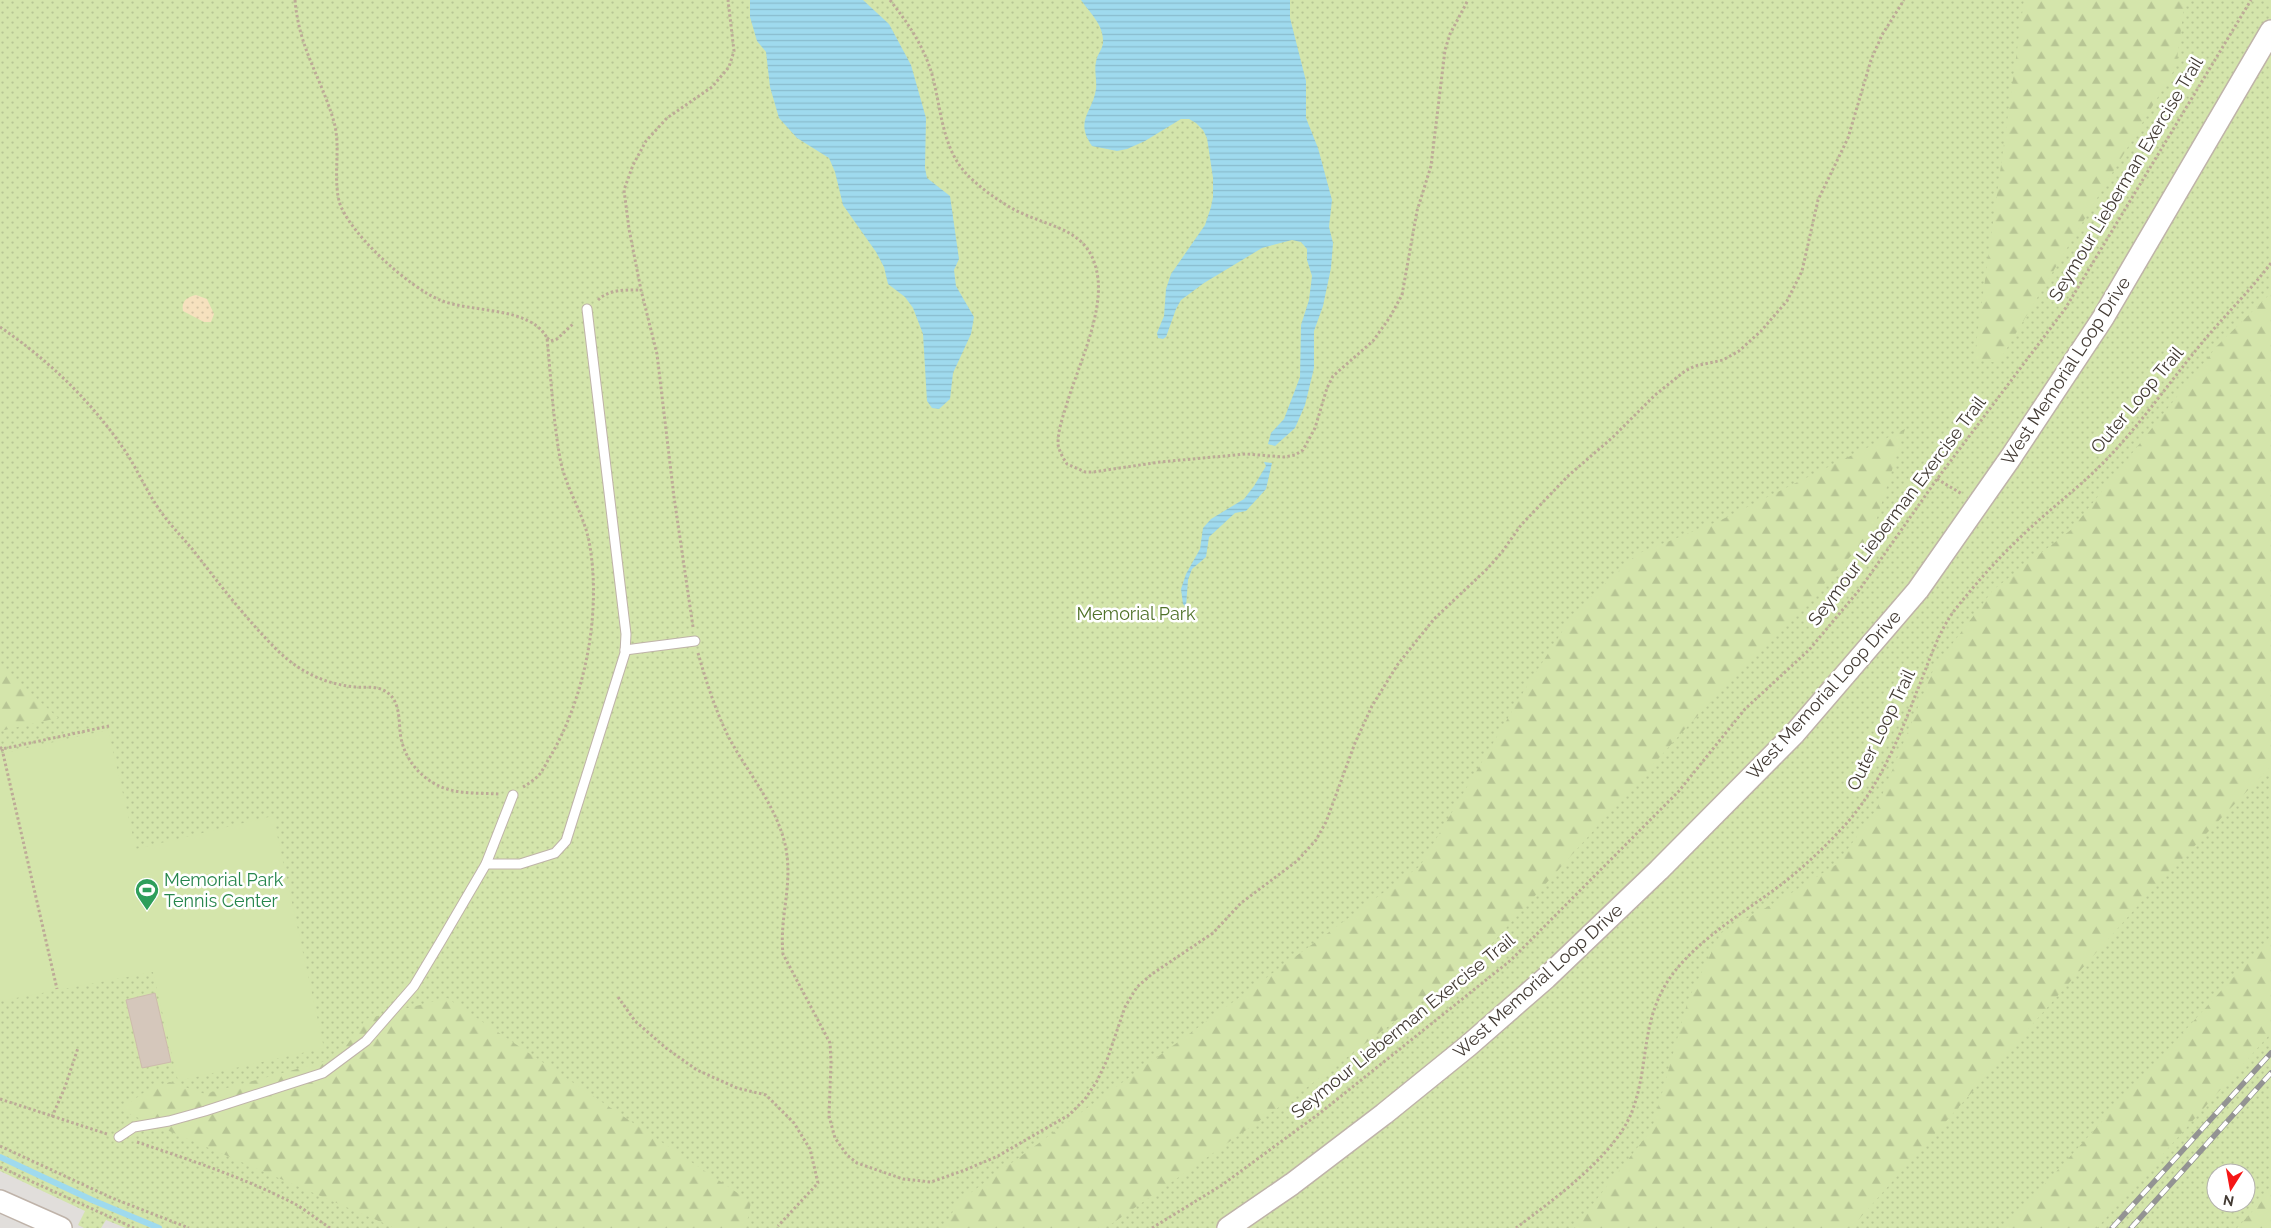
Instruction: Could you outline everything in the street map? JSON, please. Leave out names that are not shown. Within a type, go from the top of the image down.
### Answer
[{"type":"street","name":"West Memorial Loop Drive","points":[[1228,1228],[1300,1178],[1384,1114],[1468,1046],[1546,978],[1659,870],[1795,733],[1918,590],[1978,504],[2103,318],[2271,31]]},
{"type":"street","points":[[0,1201],[61,1228]]},
{"type":"lane","points":[[486,864],[520,864],[555,853],[566,840],[625,650],[626,634],[587,309]]},
{"type":"lane","points":[[625,650],[695,641]]},
{"type":"lane","points":[[119,1137],[134,1127],[169,1121],[206,1111],[323,1073],[366,1041],[414,986],[486,864],[513,795]]},
{"type":"path","points":[[0,327],[43,360],[77,390],[120,444],[163,515],[228,596],[280,653],[304,672],[328,682],[354,687],[378,688],[389,693],[396,706],[401,745],[406,756],[416,769],[446,789],[513,795],[538,776],[557,745],[580,686],[587,659],[591,628],[591,553],[582,518],[566,482],[560,459],[547,338],[539,326],[523,318],[461,307],[438,300],[413,285],[391,268],[354,228],[340,201],[337,181],[336,130],[328,103],[303,44],[297,20],[295,0]]},
{"type":"path","points":[[728,0],[734,51],[729,67],[712,87],[667,118],[646,141],[633,165],[624,190],[641,290],[657,354],[674,497],[695,641],[709,691],[728,736],[767,800],[778,822],[784,842],[789,863],[787,902],[781,938],[783,954],[830,1043],[832,1062],[829,1116],[835,1138],[847,1155],[857,1163],[903,1179],[931,1182],[965,1170],[1005,1152],[1069,1115],[1085,1099],[1097,1081],[1107,1060],[1125,1007],[1137,987],[1152,974],[1212,933],[1241,903],[1297,862],[1316,840],[1326,822],[1352,751],[1372,706],[1398,664],[1434,618],[1487,569],[1521,525],[1568,476],[1613,437],[1654,395],[1685,371],[1695,366],[1723,360],[1739,351],[1761,331],[1787,301],[1802,271],[1818,200],[1848,138],[1871,60],[1882,35],[1904,0]]},
{"type":"path","points":[[890,0],[916,35],[924,50],[936,88],[949,146],[964,172],[1003,203],[1056,225],[1074,235],[1092,254],[1098,281],[1096,312],[1062,418],[1058,446],[1067,464],[1085,472],[1093,472],[1160,462],[1246,454],[1284,457],[1295,455],[1303,450],[1315,428],[1327,388],[1334,376],[1373,341],[1390,317],[1402,294],[1417,211],[1431,166],[1445,50],[1450,34],[1468,0]]},
{"type":"path","name":"Seymour Lieberman Exercise Trail","points":[[1152,1228],[1222,1185],[1313,1118],[1511,960],[1679,791],[1745,709],[1809,650],[1860,589],[1937,479],[2065,309],[2251,0]]},
{"type":"path","name":"Outer Loop Trail","points":[[1516,1228],[1571,1185],[1610,1145],[1625,1126],[1637,1094],[1648,1026],[1661,994],[1675,971],[1706,941],[1786,881],[1821,850],[1848,821],[1866,797],[1906,719],[1938,640],[1952,614],[2002,555],[2102,464],[2202,342],[2271,262]]},
{"type":"path","points":[[1937,479],[1978,504]]},
{"type":"path","points":[[57,989],[1,748],[109,726]]},
{"type":"path","points":[[618,997],[635,1021],[666,1048],[705,1074],[737,1088],[766,1095],[794,1123],[813,1156],[818,1183],[778,1226]]},
{"type":"path","points":[[52,1117],[65,1088],[78,1048]]},
{"type":"path","points":[[0,1099],[96,1132],[119,1137],[191,1160],[240,1179],[295,1205],[330,1228]]},
{"type":"path","points":[[0,1146],[112,1198],[189,1228]]},
{"type":"path","points":[[0,1167],[134,1228]]},
{"type":"green space","name":"Memorial Park","points":[[0,0],[2271,0],[2271,1228],[0,1228]]},
{"type":"green space","points":[[2024,0],[2185,0],[2176,67],[1998,363],[1974,359]]},
{"type":"green space","points":[[2271,293],[2271,766],[2143,900],[1851,1228],[1574,1228],[1652,1129],[1688,1000],[1721,933],[1785,897],[1837,864],[1876,810],[1934,668],[1993,590],[2072,529],[2217,346]]},
{"type":"green space","points":[[1905,429],[1872,534],[1685,729],[1478,959],[1302,1091],[1113,1223],[1098,1228],[944,1228],[958,1202],[1420,866],[1524,691],[1574,613],[1637,554],[1719,521]]},
{"type":"green space","points":[[0,665],[58,718],[0,731]]},
{"type":"green space","name":"Memorial Park Tennis Center","points":[[108,730],[136,849],[273,816],[324,1048],[178,1081],[153,972],[0,1001],[0,754]]},
{"type":"green space","points":[[2271,936],[2271,1033],[2097,1228],[2005,1228]]},
{"type":"green space","points":[[447,998],[751,1202],[746,1228],[395,1228],[120,1110],[150,1088],[170,1082],[205,1094],[337,1058],[366,1019]]},
{"type":"green space","points":[[2271,1191],[2271,1228],[2237,1228],[2251,1213],[2256,1213],[2256,1207]]},
{"type":"sand","points":[[196,295],[207,299],[214,314],[211,322],[204,322],[183,311],[185,300]]},
{"type":"shaded area","points":[[0,1171],[85,1211],[78,1225],[84,1228],[0,1228]]},
{"type":"shaded area","points":[[106,1220],[126,1228],[101,1228]]},
{"type":"water","points":[[750,0],[863,0],[889,24],[911,65],[926,118],[925,168],[927,178],[950,196],[959,259],[954,270],[956,286],[974,317],[971,334],[953,373],[950,399],[939,409],[932,408],[927,401],[923,334],[913,308],[905,297],[888,284],[884,267],[876,252],[843,205],[835,172],[829,158],[797,138],[779,118],[770,87],[766,52],[757,41],[750,17]]},
{"type":"water","points":[[1081,0],[1290,0],[1290,18],[1306,81],[1306,118],[1318,148],[1332,200],[1329,227],[1333,243],[1331,268],[1323,306],[1314,331],[1314,368],[1305,405],[1295,428],[1275,446],[1268,444],[1271,433],[1284,419],[1300,377],[1301,325],[1309,300],[1312,276],[1307,260],[1307,249],[1301,242],[1292,240],[1262,248],[1204,283],[1181,300],[1166,337],[1163,339],[1158,338],[1157,333],[1164,316],[1166,289],[1171,274],[1205,225],[1211,207],[1213,178],[1207,138],[1203,130],[1196,123],[1189,119],[1181,119],[1145,141],[1127,149],[1117,151],[1092,146],[1087,137],[1085,123],[1096,89],[1095,65],[1103,40],[1098,23]]},
{"type":"water","points":[[1264,462],[1272,463],[1266,489],[1246,511],[1235,513],[1209,537],[1206,557],[1192,569],[1188,580],[1186,607],[1183,604],[1181,589],[1186,574],[1200,549],[1203,528],[1211,519],[1244,499],[1266,466]]},
{"type":"building","points":[[155,993],[171,1062],[142,1068],[126,1000]]},
{"type":"waterway","points":[[0,1157],[92,1200],[159,1228]]},
{"type":"railway","points":[[2112,1228],[2271,1053]]},
{"type":"railway","points":[[2131,1228],[2271,1073]]},
{"type":"place","name":"Memorial Park Tennis Center","points":[[147,911]]}]
